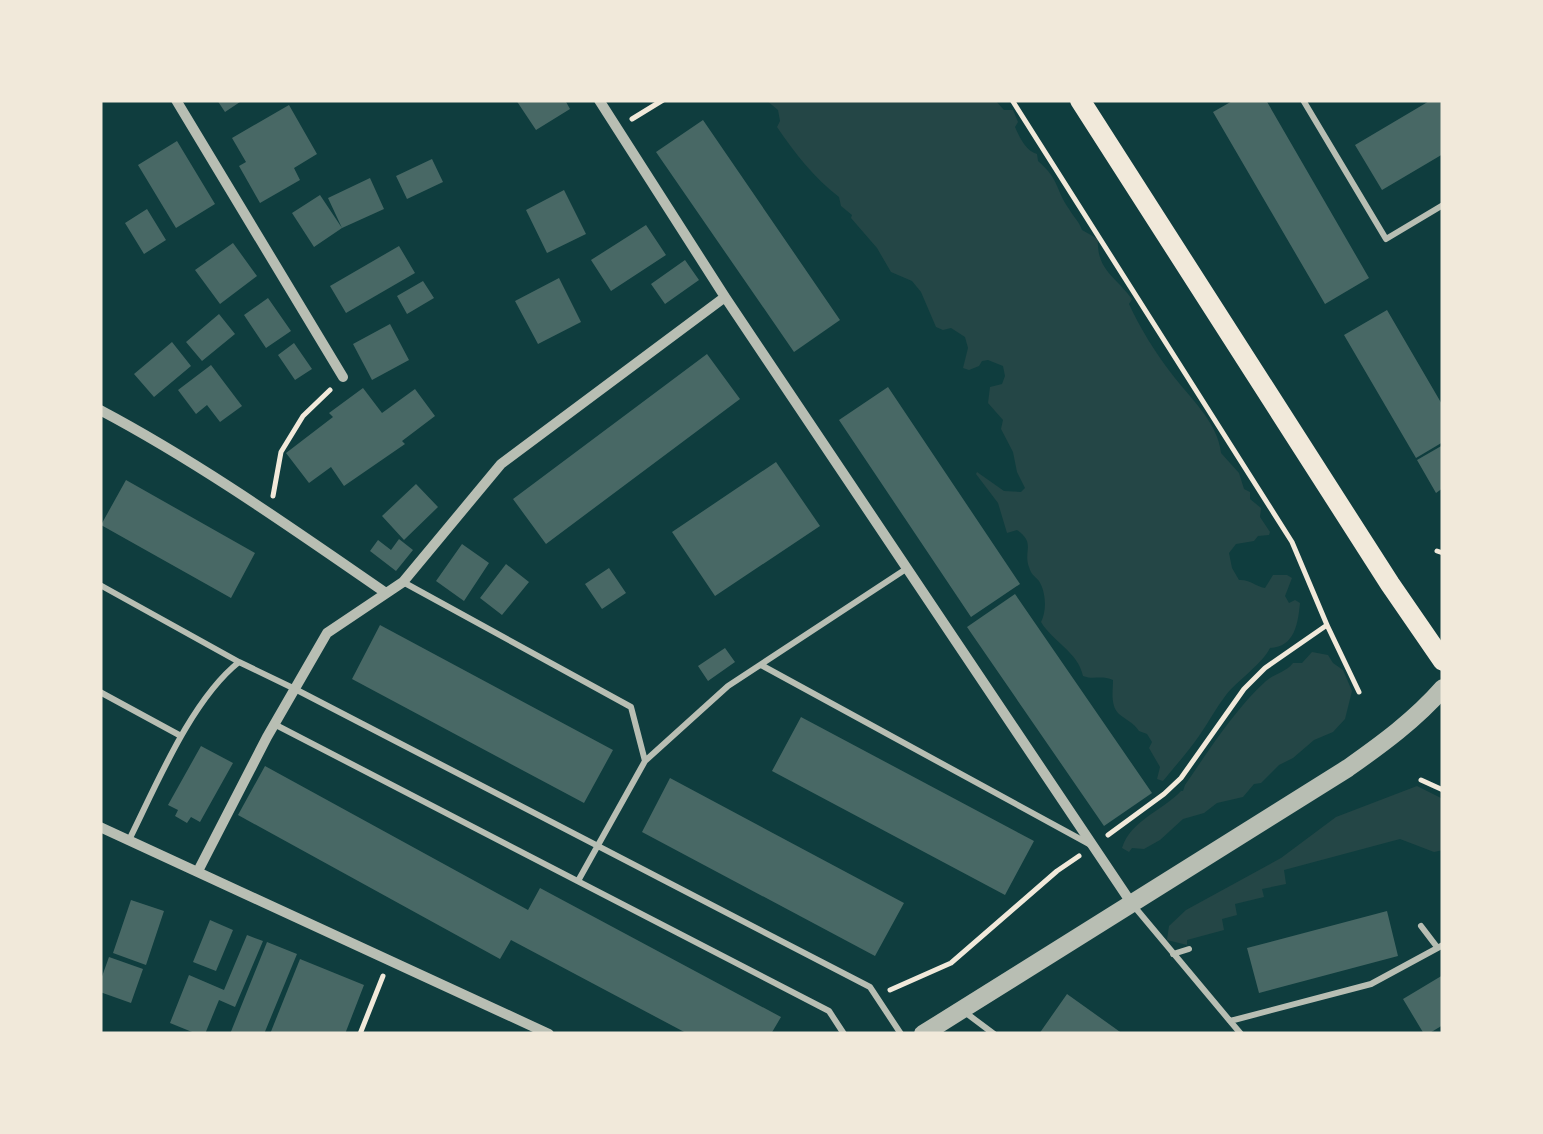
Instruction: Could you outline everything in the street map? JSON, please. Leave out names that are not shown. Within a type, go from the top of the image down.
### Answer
[{"type":"main road","points":[[1080,100],[1443,661]]},
{"type":"street","points":[[176,100],[343,377]]},
{"type":"street","points":[[600,100],[725,297],[1132,904]]},
{"type":"street","points":[[198,871],[274,724],[328,633],[403,582],[501,464],[725,297]]},
{"type":"street","points":[[100,410],[151,437],[386,593]]},
{"type":"street","points":[[923,1034],[1348,768],[1391,738],[1443,688]]},
{"type":"street","points":[[100,827],[549,1034]]},
{"type":"lane","points":[[1303,100],[1386,239],[1443,204]]},
{"type":"lane","points":[[578,881],[645,761],[728,686],[906,569]]},
{"type":"lane","points":[[403,582],[631,707],[645,761]]},
{"type":"lane","points":[[100,585],[239,662],[870,987],[902,1034]]},
{"type":"lane","points":[[129,840],[181,736],[226,673],[239,662]]},
{"type":"lane","points":[[761,665],[1092,846]]},
{"type":"lane","points":[[100,692],[181,736]]},
{"type":"lane","points":[[274,724],[829,1010],[844,1034]]},
{"type":"lane","points":[[1132,904],[1241,1034]]},
{"type":"lane","points":[[1230,1021],[1370,984],[1440,946],[1422,926]]},
{"type":"lane","points":[[1173,954],[1188,950]]},
{"type":"lane","points":[[960,1010],[994,1034]]},
{"type":"path","points":[[618,128],[663,100]]},
{"type":"path","points":[[1012,100],[1292,542],[1359,692]]},
{"type":"path","points":[[269,513],[282,452],[302,416],[343,377]]},
{"type":"path","points":[[1421,780],[1443,790]]},
{"type":"path","points":[[360,1034],[389,960]]},
{"type":"shaded area","points":[[766,100],[995,100],[1004,110],[1013,110],[1021,140],[1037,154],[1038,161],[1054,179],[1082,230],[1098,239],[1100,258],[1132,299],[1129,304],[1148,340],[1209,420],[1221,453],[1239,473],[1250,499],[1261,508],[1260,517],[1269,535],[1236,544],[1229,553],[1232,568],[1239,580],[1265,588],[1273,575],[1292,578],[1285,596],[1289,603],[1300,603],[1296,626],[1290,639],[1270,648],[1226,695],[1163,781],[1157,779],[1160,767],[1149,748],[1152,742],[1147,734],[1114,706],[1113,680],[1083,676],[1076,660],[1041,622],[1044,596],[1029,567],[1028,543],[1017,530],[1007,533],[998,503],[976,474],[1004,491],[1021,492],[1025,488],[1001,429],[1003,420],[988,403],[990,387],[1002,384],[1003,366],[988,360],[969,370],[963,368],[968,348],[965,337],[951,328],[936,327],[921,292],[912,281],[891,272],[852,215],[841,206],[839,197],[813,174],[777,127],[778,110]]},
{"type":"shaded area","points":[[1312,652],[1328,655],[1343,670],[1352,691],[1345,719],[1333,732],[1314,740],[1279,765],[1243,797],[1217,803],[1204,813],[1183,819],[1144,849],[1132,848],[1129,852],[1122,848],[1132,830],[1183,791],[1223,730],[1255,692],[1269,678],[1293,663],[1302,663]]},
{"type":"shaded area","points":[[1417,786],[1443,799],[1443,850],[1434,852],[1400,839],[1284,870],[1286,884],[1262,889],[1264,897],[1235,904],[1237,915],[1222,919],[1224,930],[1187,940],[1187,945],[1167,940],[1169,926],[1186,910],[1281,858],[1336,817]]},
{"type":"building","points":[[217,100],[243,100],[225,112]]},
{"type":"building","points":[[516,100],[565,100],[570,109],[536,130]]},
{"type":"building","points":[[1234,100],[1266,100],[1369,278],[1325,304],[1213,112]]},
{"type":"building","points":[[1431,100],[1443,100],[1443,154],[1382,190],[1355,145]]},
{"type":"building","points":[[289,105],[317,154],[294,168],[300,180],[260,203],[239,166],[246,162],[232,138]]},
{"type":"building","points":[[703,120],[840,320],[794,352],[656,152]]},
{"type":"building","points":[[177,141],[215,204],[176,228],[138,165]]},
{"type":"building","points":[[432,159],[443,182],[407,199],[396,176]]},
{"type":"building","points":[[370,178],[384,209],[342,228],[328,198]]},
{"type":"building","points":[[564,190],[586,234],[547,253],[526,210]]},
{"type":"building","points":[[320,195],[342,228],[314,247],[292,213]]},
{"type":"building","points":[[147,209],[166,240],[144,254],[125,223]]},
{"type":"building","points":[[646,225],[666,255],[611,291],[591,260]]},
{"type":"building","points":[[233,243],[257,276],[220,304],[195,270]]},
{"type":"building","points":[[399,246],[415,273],[346,313],[330,286]]},
{"type":"building","points":[[685,260],[699,280],[665,304],[651,284]]},
{"type":"building","points":[[559,278],[581,322],[538,344],[515,301]]},
{"type":"building","points":[[423,281],[434,298],[407,314],[397,296]]},
{"type":"building","points":[[268,298],[291,331],[266,348],[244,315]]},
{"type":"building","points":[[1387,310],[1443,406],[1443,442],[1416,458],[1344,335]]},
{"type":"building","points":[[219,314],[235,334],[202,361],[186,342]]},
{"type":"building","points":[[390,324],[409,360],[372,380],[353,344]]},
{"type":"building","points":[[172,342],[191,366],[154,397],[134,374]]},
{"type":"building","points":[[294,343],[312,369],[295,380],[278,355]]},
{"type":"building","points":[[707,354],[740,399],[546,544],[513,499]]},
{"type":"building","points":[[211,365],[242,406],[220,422],[207,405],[196,414],[178,390]]},
{"type":"building","points":[[888,387],[1020,584],[971,617],[839,420]]},
{"type":"building","points":[[363,388],[382,413],[415,389],[435,416],[402,441],[405,444],[344,486],[331,467],[309,483],[286,453]]},
{"type":"building","points":[[1443,445],[1443,488],[1436,493],[1417,460]]},
{"type":"building","points":[[776,462],[820,526],[715,596],[672,532]]},
{"type":"building","points":[[126,480],[255,553],[231,598],[101,525]]},
{"type":"building","points":[[416,484],[438,507],[404,540],[382,516]]},
{"type":"building","points":[[399,539],[413,550],[396,571],[370,551],[378,540],[391,550]]},
{"type":"building","points":[[462,544],[489,563],[464,601],[436,581]]},
{"type":"building","points":[[506,564],[529,582],[502,615],[480,598]]},
{"type":"building","points":[[609,568],[626,593],[602,609],[585,584]]},
{"type":"building","points":[[1015,594],[1152,793],[1104,826],[967,627]]},
{"type":"building","points":[[380,625],[613,750],[584,803],[352,679]]},
{"type":"building","points":[[725,648],[735,662],[708,681],[698,666]]},
{"type":"building","points":[[801,717],[1034,841],[1005,895],[772,771]]},
{"type":"building","points":[[201,746],[233,763],[200,822],[191,817],[187,823],[175,816],[178,810],[168,805]]},
{"type":"building","points":[[265,766],[528,910],[540,888],[781,1017],[771,1034],[688,1034],[511,940],[500,959],[238,815]]},
{"type":"building","points":[[670,778],[904,903],[875,956],[642,832]]},
{"type":"building","points":[[131,900],[164,911],[146,965],[113,953]]},
{"type":"building","points":[[1387,911],[1398,956],[1259,993],[1247,948]]},
{"type":"building","points":[[210,920],[233,930],[216,971],[193,962]]},
{"type":"building","points":[[247,935],[263,941],[235,1007],[219,1000],[205,1034],[170,1023],[189,975],[224,990]]},
{"type":"building","points":[[267,942],[297,954],[264,1034],[230,1034]]},
{"type":"building","points":[[109,957],[143,969],[131,1003],[100,992]]},
{"type":"building","points":[[300,959],[364,985],[345,1034],[270,1034]]},
{"type":"building","points":[[1443,975],[1443,1025],[1424,1034],[1403,999]]},
{"type":"building","points":[[1067,994],[1123,1034],[1039,1034]]}]
